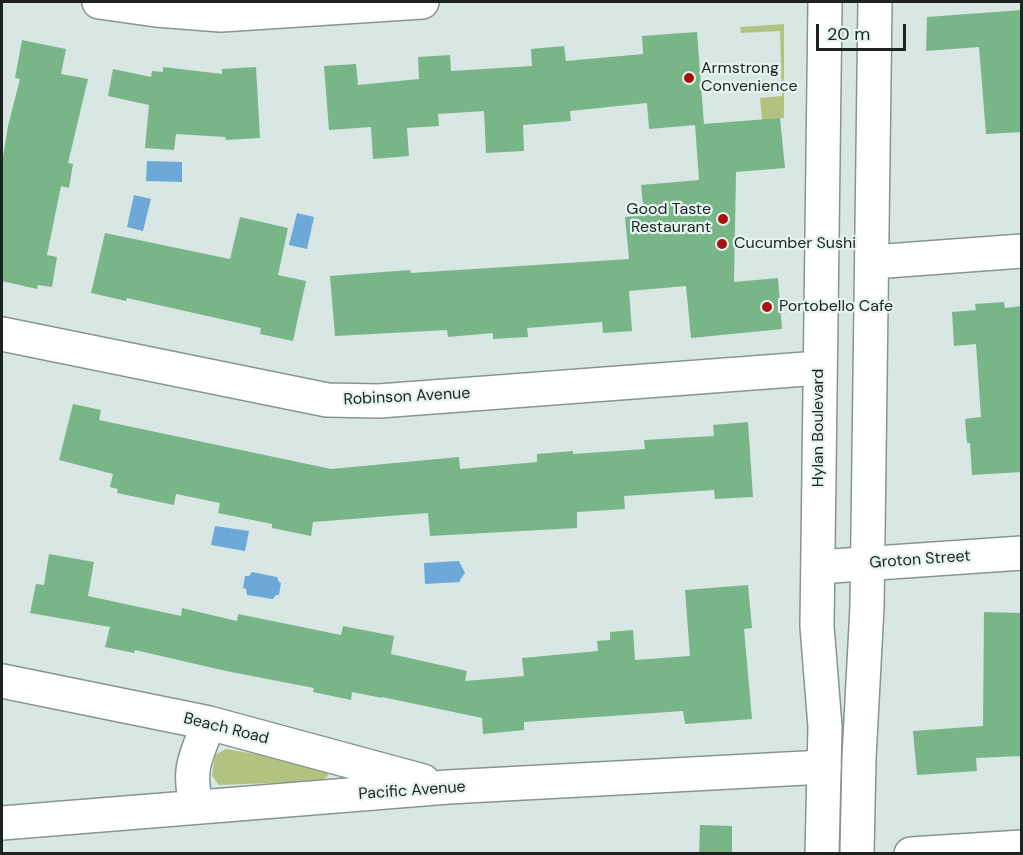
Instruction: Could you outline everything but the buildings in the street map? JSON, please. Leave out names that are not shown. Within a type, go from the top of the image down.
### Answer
[{"type":"street","points":[[99,2],[156,10],[221,15],[423,2]]},
{"type":"street","name":"Hylan Boulevard","points":[[822,854],[825,727],[818,626],[818,567],[825,2]]},
{"type":"street","points":[[857,854],[868,564],[875,2]]},
{"type":"street","points":[[873,262],[1022,251]]},
{"type":"street","name":"Robinson Avenue","points":[[2,334],[327,400],[379,401],[819,368]]},
{"type":"street","name":"Groton Street","points":[[818,567],[1022,553]]},
{"type":"street","name":"Beach Road","points":[[2,681],[208,723],[448,787]]},
{"type":"street","points":[[197,807],[192,786],[192,771],[195,756],[208,723]]},
{"type":"street","name":"Pacific Avenue","points":[[2,823],[448,787],[824,767]]},
{"type":"street","points":[[911,854],[1022,847]]},
{"type":"green space","points":[[784,24],[784,118],[762,120],[760,98],[782,96],[780,31],[741,33],[740,27]]},
{"type":"green space","points":[[226,749],[320,765],[326,769],[328,776],[321,781],[219,785],[212,776],[215,755]]},
{"type":"water","points":[[147,161],[182,162],[182,182],[146,181]]},
{"type":"water","points":[[134,195],[151,199],[143,231],[127,227]]},
{"type":"water","points":[[297,213],[314,217],[307,249],[289,245]]},
{"type":"water","points":[[215,526],[249,531],[245,551],[211,545]]},
{"type":"water","points":[[459,561],[465,573],[460,582],[425,584],[424,563]]},
{"type":"water","points":[[252,572],[277,577],[281,583],[279,595],[273,599],[247,595],[246,589],[243,588],[245,576],[249,576]]},
{"type":"place","name":"Armstrong Convenience","points":[[689,78]]},
{"type":"place","name":"Good Taste Restaurant","points":[[723,219]]},
{"type":"place","name":"Cucumber Sushi","points":[[722,244]]},
{"type":"place","name":"Portobello Cafe","points":[[767,307]]}]
